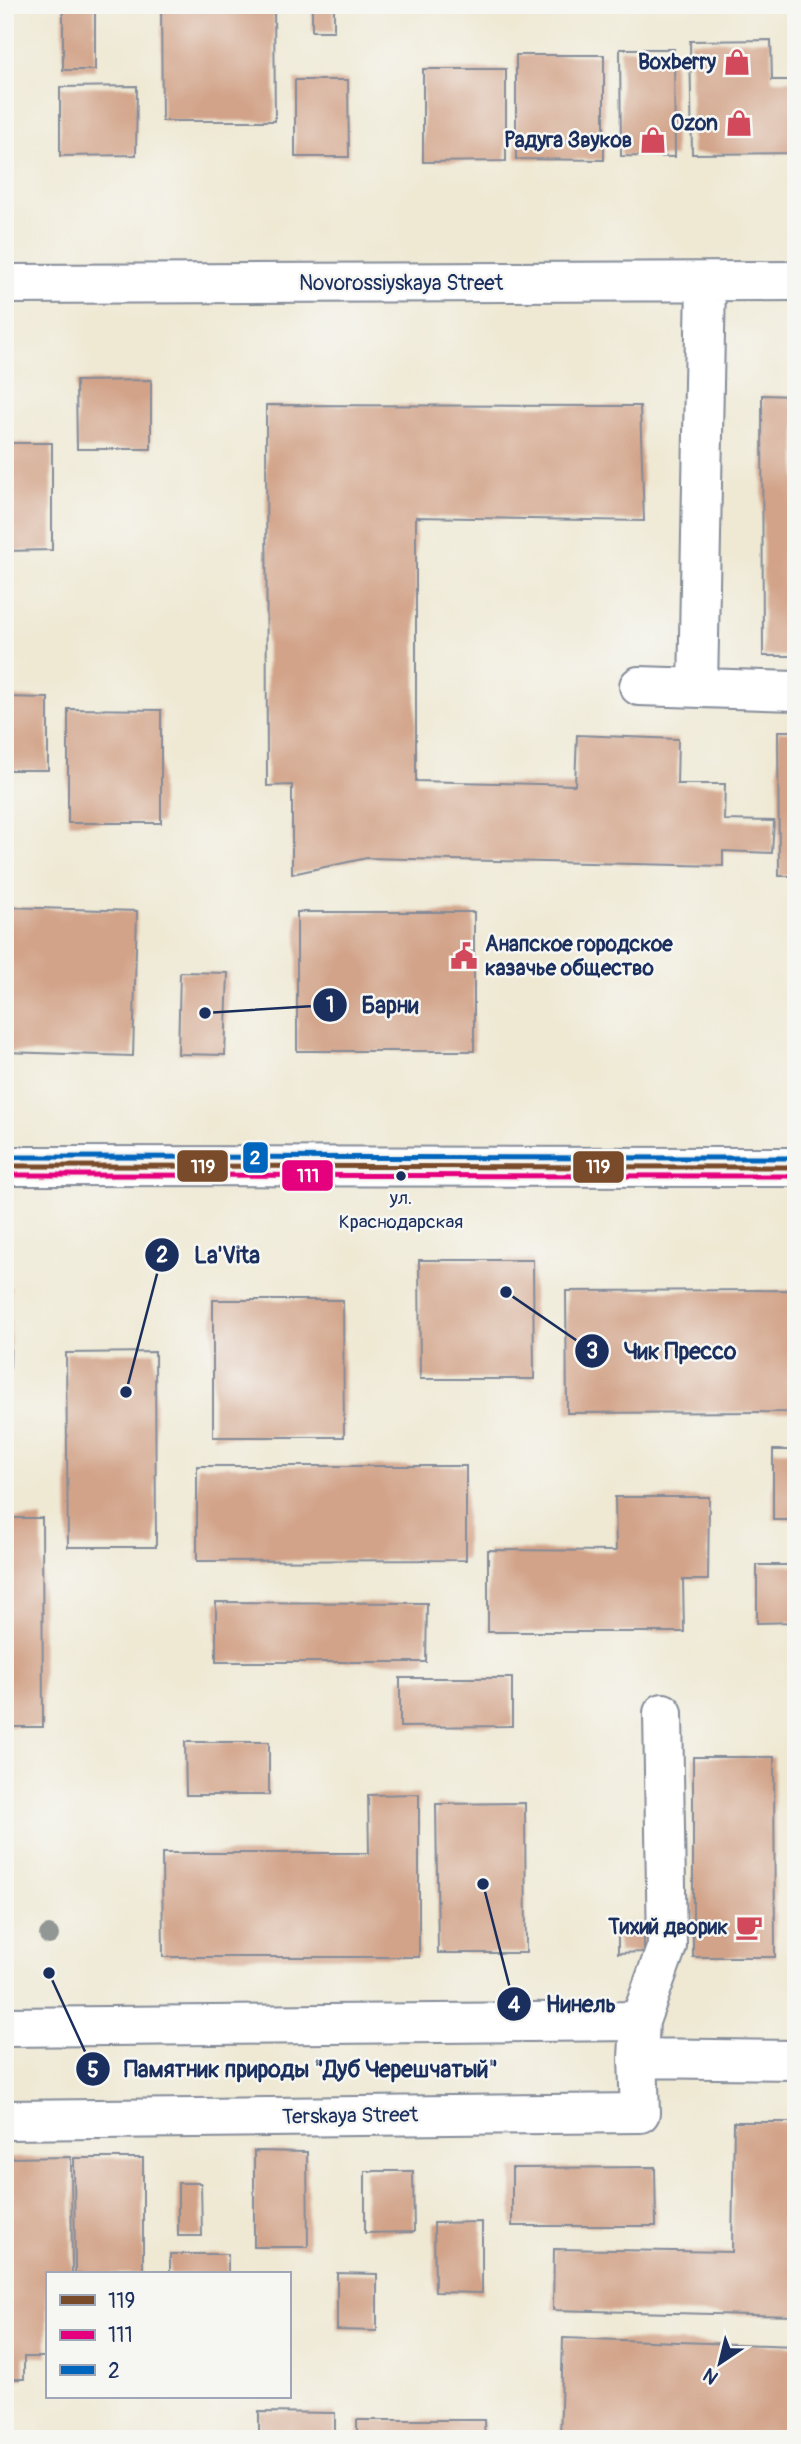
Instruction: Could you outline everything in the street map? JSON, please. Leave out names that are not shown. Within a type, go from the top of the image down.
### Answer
[{"type":"street","name":"Novorossiyskaya Street","points":[[5,284],[796,281]]},
{"type":"street","points":[[698,688],[706,282]]},
{"type":"street","points":[[639,686],[796,691]]},
{"type":"street","points":[[5,1166],[796,1167]]},
{"type":"street","points":[[639,2039],[667,1946],[663,1713]]},
{"type":"street","points":[[5,2027],[639,2039],[796,2060]]},
{"type":"street","name":"Terskaya Street","points":[[5,2120],[640,2113],[639,2039]]},
{"type":"building","points":[[63,5],[95,5],[95,70],[63,70]]},
{"type":"building","points":[[161,5],[274,5],[275,121],[162,121]]},
{"type":"building","points":[[312,5],[334,5],[334,31],[312,31]]},
{"type":"building","points":[[771,40],[772,80],[796,80],[796,153],[692,154],[690,41]]},
{"type":"building","points":[[620,49],[674,49],[675,157],[621,156]]},
{"type":"building","points":[[516,55],[604,55],[604,160],[516,159]]},
{"type":"building","points":[[423,69],[506,69],[506,161],[423,162]]},
{"type":"building","points":[[295,80],[348,80],[349,157],[295,157]]},
{"type":"building","points":[[137,86],[136,155],[60,156],[60,87]]},
{"type":"building","points":[[151,380],[151,449],[77,449],[76,381]]},
{"type":"building","points":[[762,395],[796,396],[796,656],[763,656]]},
{"type":"building","points":[[266,405],[640,406],[644,521],[416,517],[416,781],[575,785],[577,735],[678,739],[677,784],[725,784],[724,820],[774,821],[772,853],[723,851],[723,866],[367,858],[292,874],[292,785],[267,786]]},
{"type":"building","points":[[5,443],[52,443],[52,550],[5,551]]},
{"type":"building","points":[[5,697],[48,698],[48,770],[5,770]]},
{"type":"building","points":[[68,709],[161,710],[161,823],[68,823]]},
{"type":"building","points":[[778,731],[796,731],[796,876],[779,876]]},
{"type":"building","points":[[5,907],[137,911],[133,1056],[5,1052]]},
{"type":"building","points":[[297,912],[474,912],[474,1051],[297,1051]]},
{"type":"building","points":[[180,972],[228,973],[225,1055],[178,1054]]},
{"type":"building","points":[[419,1260],[533,1260],[534,1379],[420,1379]]},
{"type":"building","points":[[5,1287],[11,1287],[10,1368],[5,1368]]},
{"type":"building","points":[[796,1290],[796,1412],[567,1413],[566,1291]]},
{"type":"building","points":[[213,1300],[343,1300],[344,1437],[213,1437]]},
{"type":"building","points":[[155,1352],[156,1547],[68,1547],[66,1353]]},
{"type":"building","points":[[773,1450],[796,1450],[796,1520],[773,1520]]},
{"type":"building","points":[[197,1466],[466,1466],[466,1560],[197,1561]]},
{"type":"building","points":[[615,1497],[709,1497],[708,1580],[683,1580],[684,1632],[488,1632],[488,1550],[616,1551]]},
{"type":"building","points":[[5,1518],[42,1518],[43,1727],[5,1727]]},
{"type":"building","points":[[757,1565],[796,1565],[796,1622],[757,1623]]},
{"type":"building","points":[[216,1602],[427,1603],[426,1662],[216,1662]]},
{"type":"building","points":[[400,1678],[512,1678],[512,1726],[400,1727]]},
{"type":"building","points":[[185,1742],[269,1742],[269,1795],[186,1795]]},
{"type":"building","points":[[693,1757],[774,1757],[775,1957],[693,1957]]},
{"type":"building","points":[[419,1794],[419,1957],[163,1957],[162,1853],[369,1853],[368,1795]]},
{"type":"building","points":[[525,1803],[526,1953],[438,1953],[436,1804]]},
{"type":"building","points":[[618,1925],[644,1925],[644,1952],[618,1953]]},
{"type":"building","points":[[734,2122],[796,2122],[796,2316],[553,2310],[554,2249],[732,2252]]},
{"type":"building","points":[[254,2151],[307,2152],[308,2247],[254,2247]]},
{"type":"building","points":[[71,2157],[72,2272],[46,2272],[46,2357],[24,2357],[24,2379],[5,2379],[5,2158]]},
{"type":"building","points":[[74,2158],[143,2158],[143,2272],[75,2272]]},
{"type":"building","points":[[655,2167],[656,2226],[512,2226],[512,2168]]},
{"type":"building","points":[[365,2171],[413,2171],[414,2232],[365,2233]]},
{"type":"building","points":[[178,2183],[201,2183],[202,2236],[178,2236]]},
{"type":"building","points":[[482,2222],[482,2293],[435,2292],[434,2223]]},
{"type":"building","points":[[170,2254],[228,2254],[228,2272],[170,2272]]},
{"type":"building","points":[[337,2273],[377,2274],[377,2331],[337,2330]]},
{"type":"building","points":[[563,2338],[796,2346],[796,2439],[560,2439]]},
{"type":"building","points":[[259,2412],[335,2413],[335,2439],[259,2439]]},
{"type":"building","points":[[357,2420],[484,2420],[485,2439],[357,2439]]},
{"type":"transit line","name":"2","points":[[5,1157],[796,1158]]},
{"type":"transit line","name":"119","points":[[5,1166],[796,1167]]},
{"type":"transit line","name":"111","points":[[5,1175],[796,1176]]},
{"type":"place","name":"Boxberry","points":[[737,62]]},
{"type":"place","name":"Ozon","points":[[739,123]]},
{"type":"place","name":"Радуга Звуков","points":[[653,140]]},
{"type":"place","name":"Анапское городское казачье общество","points":[[464,956]]},
{"type":"place","name":"Барни","points":[[205,1013]]},
{"type":"place","name":"ул. Краснодарская","points":[[401,1176]]},
{"type":"place","name":"Чик Прессо","points":[[506,1292]]},
{"type":"place","name":"La'Vita","points":[[126,1392]]},
{"type":"place","name":"Нинель","points":[[483,1884]]},
{"type":"place","name":"Тихий дворик","points":[[749,1927]]},
{"type":"place","name":"Памятник природы \"Дуб Черешчатый\"","points":[[49,1973]]}]
